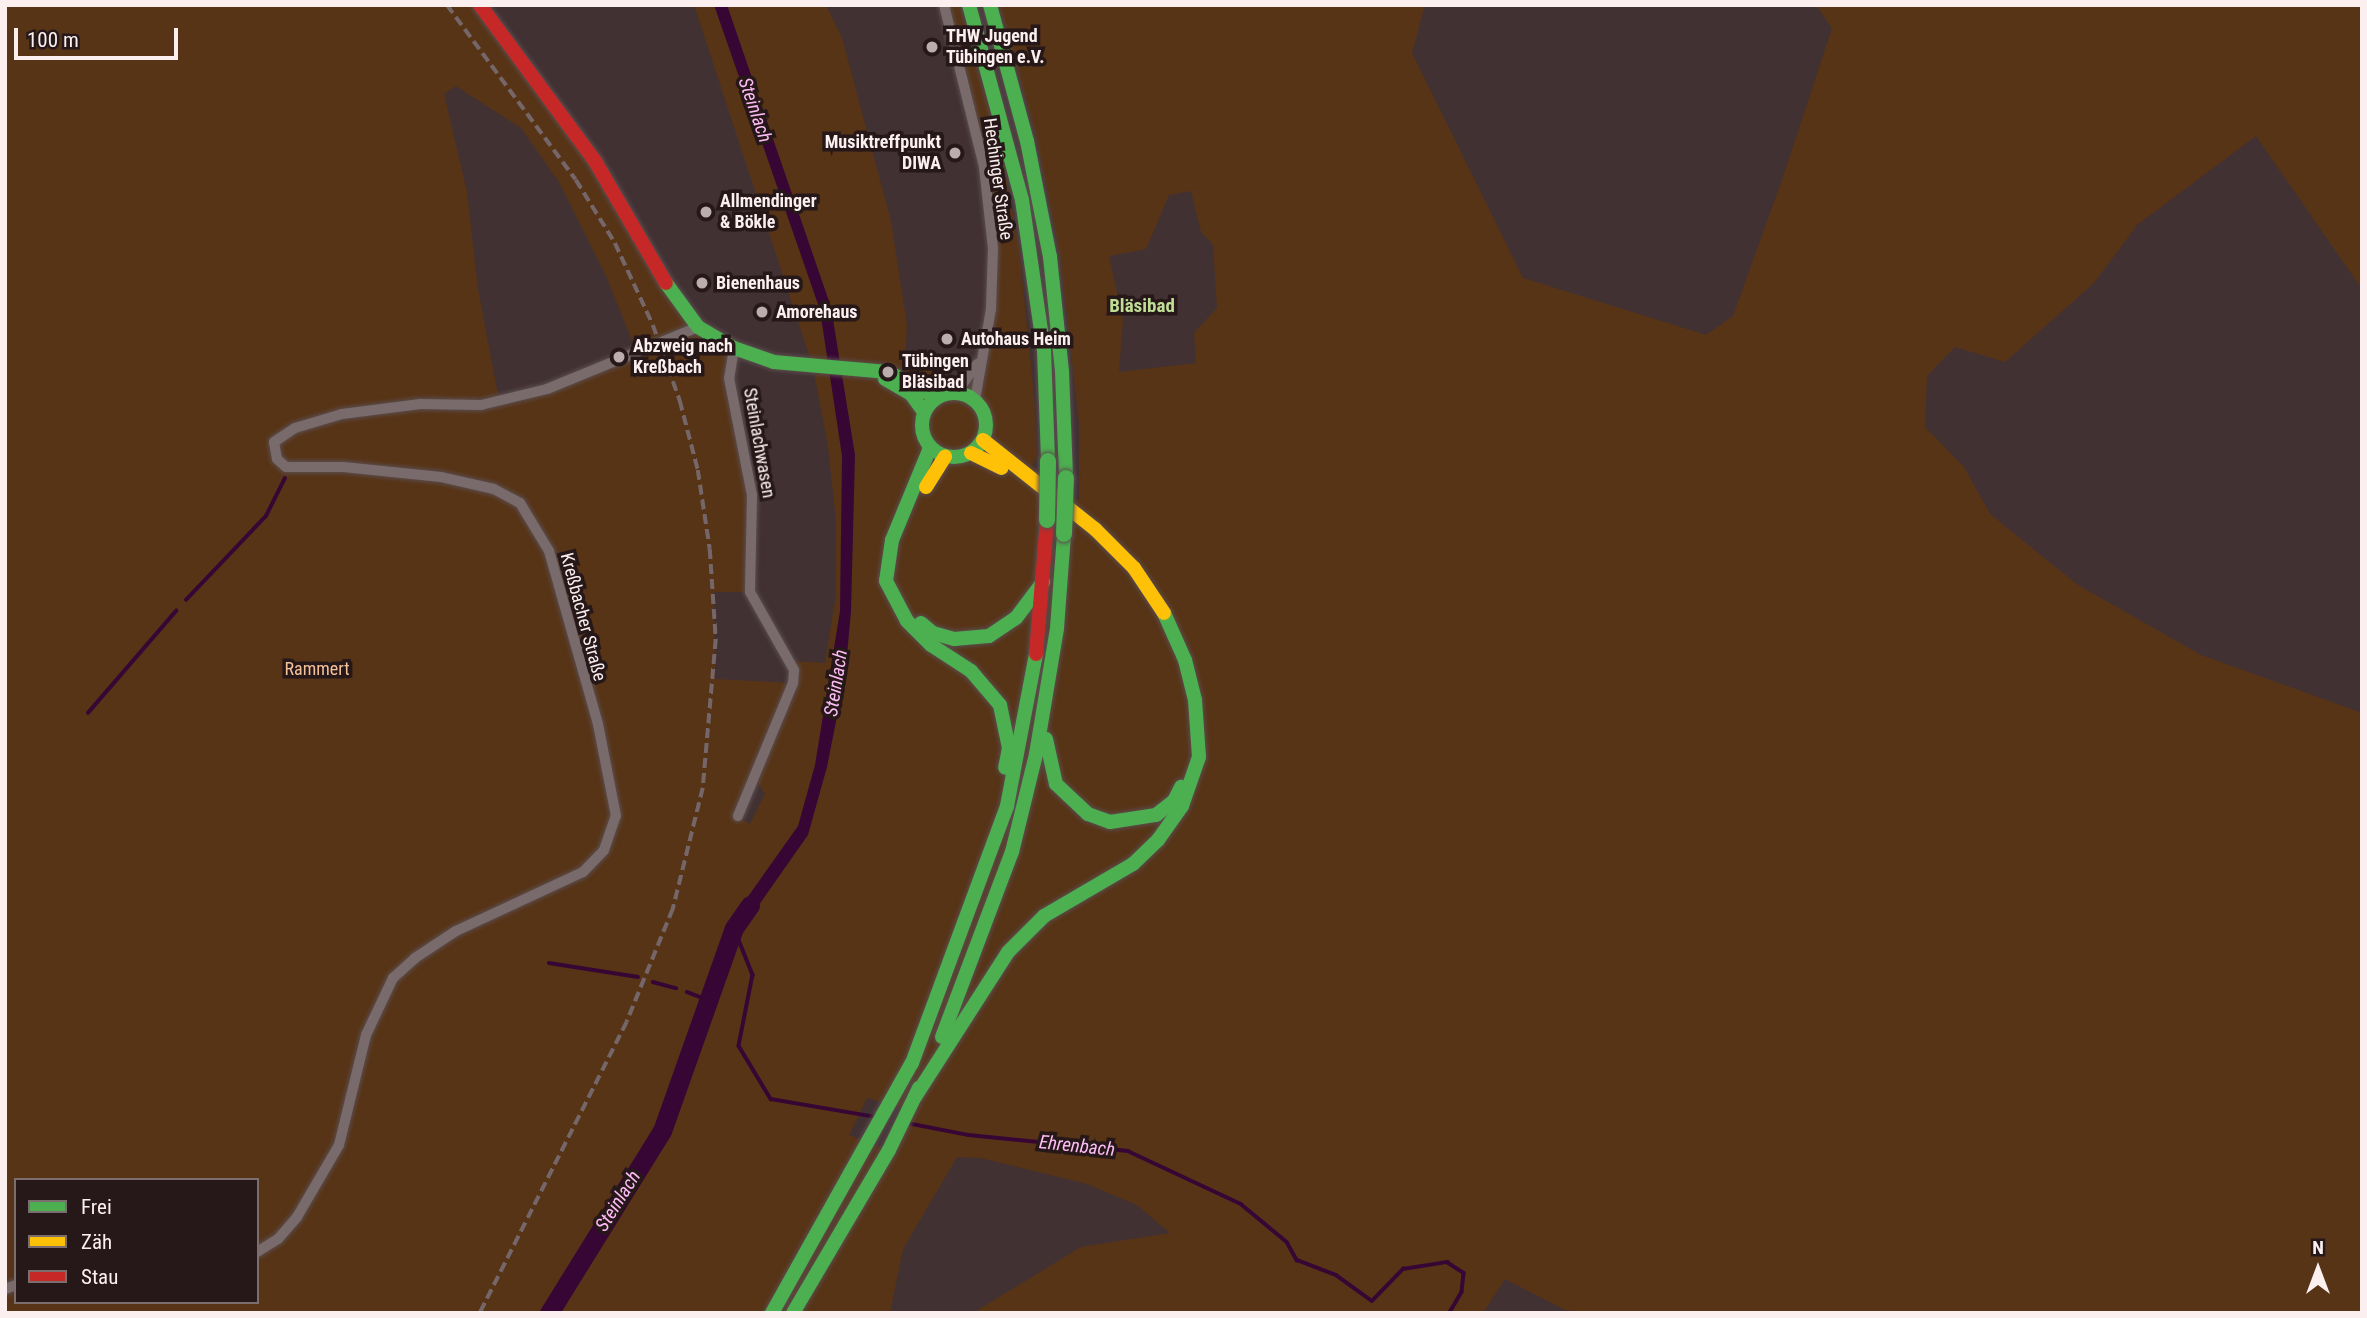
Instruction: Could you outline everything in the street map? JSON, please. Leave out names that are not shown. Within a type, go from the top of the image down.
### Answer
[{"type":"main road","points":[[480,5],[595,161],[669,288],[698,327],[734,348],[775,362],[900,375],[937,398]]},
{"type":"main road","points":[[772,1313],[890,1104],[927,1026],[989,858],[1020,752],[1044,582],[1048,461],[1044,350],[1026,223],[1002,115],[969,5]]},
{"type":"main road","points":[[793,1313],[889,1150],[971,970],[1012,852],[1037,754],[1057,628],[1066,478],[1060,343],[1049,257],[1027,141],[990,5]]},
{"type":"main road","points":[[865,372],[906,390],[924,412]]},
{"type":"main road","points":[[971,453],[983,440],[986,418],[975,400],[956,393],[937,398],[924,412],[922,433],[930,448],[945,456],[971,453],[1004,469],[1095,539],[1131,576],[1158,614],[1186,685],[1191,722],[1186,777],[1174,801],[1156,815],[1110,822],[1088,814],[1056,783],[1048,763],[1046,740],[1058,672],[1057,628]]},
{"type":"main road","points":[[912,1103],[1008,952],[1044,916],[1133,864],[1158,840],[1182,806],[1199,757],[1195,700],[1185,660],[1165,614],[1134,568],[1095,529],[983,440]]},
{"type":"main road","points":[[930,448],[892,540],[886,581],[907,621],[931,645],[971,671],[1000,705],[1009,748],[989,858]]},
{"type":"main road","points":[[945,456],[902,537],[895,559],[900,597],[912,615],[933,633],[954,639],[980,638],[1010,623],[1044,582]]},
{"type":"street","name":"Hechinger Straße","points":[[944,5],[984,167],[993,248],[990,309],[979,360],[975,400]]},
{"type":"street","name":"Kreßbacher Straße","points":[[259,1250],[297,1217],[339,1145],[366,1035],[393,978],[415,958],[456,931],[583,872],[604,850],[616,816],[598,724],[549,551],[520,503],[494,489],[441,477],[344,467],[286,467],[277,459],[274,442],[295,428],[342,414],[420,404],[481,405],[547,389],[698,327]]},
{"type":"street","name":"Steinlachwasen","points":[[734,348],[729,378],[752,495],[750,592],[794,670],[793,683],[737,816]]},
{"type":"street","name":"Hechinger Straße","points":[[956,393],[979,360]]},
{"type":"green space","name":"Rammert","points":[[5,5],[480,5],[595,161],[684,311],[734,348],[729,378],[752,495],[750,592],[714,592],[715,679],[792,683],[790,661],[825,663],[836,594],[836,521],[828,446],[813,367],[694,5],[826,5],[842,38],[891,221],[907,325],[905,364],[966,381],[979,361],[993,274],[984,167],[944,5],[960,5],[1004,164],[1019,248],[1034,395],[1037,457],[1032,466],[1079,500],[1079,423],[1060,256],[1036,136],[999,5],[1425,5],[1412,53],[1523,278],[1706,335],[1733,316],[1784,174],[1832,28],[1816,5],[2362,5],[2362,289],[2256,136],[2137,225],[2094,283],[2005,362],[1955,347],[1927,376],[1925,427],[1964,467],[1990,514],[2078,585],[2201,655],[2362,713],[2362,1313],[1597,1313],[1565,1310],[1505,1279],[1483,1313],[973,1313],[1081,1247],[1170,1233],[1137,1205],[1087,1184],[981,1158],[957,1157],[903,1249],[890,1313],[5,1313]],"holes":[[[456,86],[521,128],[559,182],[607,278],[637,353],[499,400],[478,289],[467,192],[444,94]],[[1191,191],[1201,232],[1213,245],[1217,308],[1194,333],[1196,363],[1119,372],[1123,320],[1109,256],[1146,249],[1169,195]],[[755,778],[765,794],[750,824],[738,817]],[[867,1098],[914,1111],[889,1150],[849,1135]]]},
{"type":"water","points":[[714,5],[727,5],[831,307],[855,455],[851,612],[845,676],[827,767],[808,835],[740,932],[730,922],[798,826],[815,765],[840,611],[842,456],[820,310]]},
{"type":"waterway","points":[[186,600],[266,516],[285,478]]},
{"type":"waterway","points":[[88,713],[176,611]]},
{"type":"waterway","name":"Steinlach","points":[[549,1313],[662,1131],[734,928],[750,905]]},
{"type":"waterway","name":"Ehrenbach","points":[[734,928],[753,975],[739,1046],[771,1099],[876,1117]]},
{"type":"waterway","points":[[549,963],[638,977]]},
{"type":"waterway","points":[[653,982],[676,988]]},
{"type":"waterway","points":[[687,992],[710,1001]]},
{"type":"waterway","name":"Ehrenbach","points":[[907,1123],[969,1135],[1128,1151],[1241,1204],[1287,1242],[1297,1260],[1336,1275],[1372,1301],[1403,1269],[1447,1262],[1464,1273],[1462,1292],[1450,1313]]},
{"type":"railway","points":[[447,5],[576,180],[615,243],[653,325],[680,401],[698,470],[710,549],[716,639],[703,788],[673,909],[627,1022],[480,1313]]},
{"type":"traffic: fast","points":[[969,5],[1022,200],[1044,350],[1048,461]]},
{"type":"traffic: fast","points":[[990,5],[1027,141],[1050,257],[1062,372],[1066,478]]},
{"type":"traffic: fast","points":[[666,283],[698,327],[734,348],[774,362],[888,372],[937,398]]},
{"type":"traffic: fast","points":[[885,379],[911,394],[924,412]]},
{"type":"traffic: fast","points":[[948,393],[960,393],[977,402],[984,413],[986,425],[984,437],[977,448],[960,457],[948,457],[936,452],[927,443],[922,431],[922,419],[927,407],[936,398],[948,393]]},
{"type":"traffic: fast","points":[[930,448],[892,540],[886,581],[907,621],[931,645],[971,671],[1000,705],[1009,748],[1005,768]]},
{"type":"traffic: fast","points":[[1047,520],[1048,461]]},
{"type":"traffic: fast","points":[[1064,534],[1066,478]]},
{"type":"traffic: fast","points":[[942,1037],[1012,852],[1036,754],[1057,628],[1064,534]]},
{"type":"traffic: fast","points":[[921,623],[933,633],[954,639],[989,636],[1016,618],[1043,582]]},
{"type":"traffic: fast","points":[[915,1097],[1008,952],[1044,916],[1133,864],[1158,840],[1182,806],[1199,757],[1195,700],[1185,660],[1164,613]]},
{"type":"traffic: fast","points":[[772,1313],[912,1063],[1007,806],[1036,654]]},
{"type":"traffic: fast","points":[[1046,739],[1056,784],[1088,814],[1110,822],[1156,815],[1174,801],[1181,787]]},
{"type":"traffic: fast","points":[[793,1313],[889,1150],[919,1088]]},
{"type":"traffic: slow","points":[[983,440],[1095,529],[1134,568],[1164,613]]},
{"type":"traffic: slow","points":[[971,453],[1002,468]]},
{"type":"traffic: slow","points":[[926,487],[945,456]]},
{"type":"traffic: jam","points":[[480,5],[595,161],[666,283]]},
{"type":"traffic: jam","points":[[1036,654],[1047,520]]},
{"type":"place","name":"THW Jugend Tübingen e.V.","points":[[932,47]]},
{"type":"place","name":"Musiktreffpunkt DIWA","points":[[955,153]]},
{"type":"place","name":"Allmendinger & Bökle","points":[[706,212]]},
{"type":"place","name":"Bienenhaus","points":[[702,283]]},
{"type":"place","name":"Amorehaus","points":[[762,312]]},
{"type":"place","name":"Autohaus Heim","points":[[947,339]]},
{"type":"place","name":"Abzweig nach Kreßbach","points":[[619,357]]},
{"type":"place","name":"Tübingen Bläsibad","points":[[888,372]]},
{"type":"district","name":"Bläsibad","points":[[1142,306]]}]
